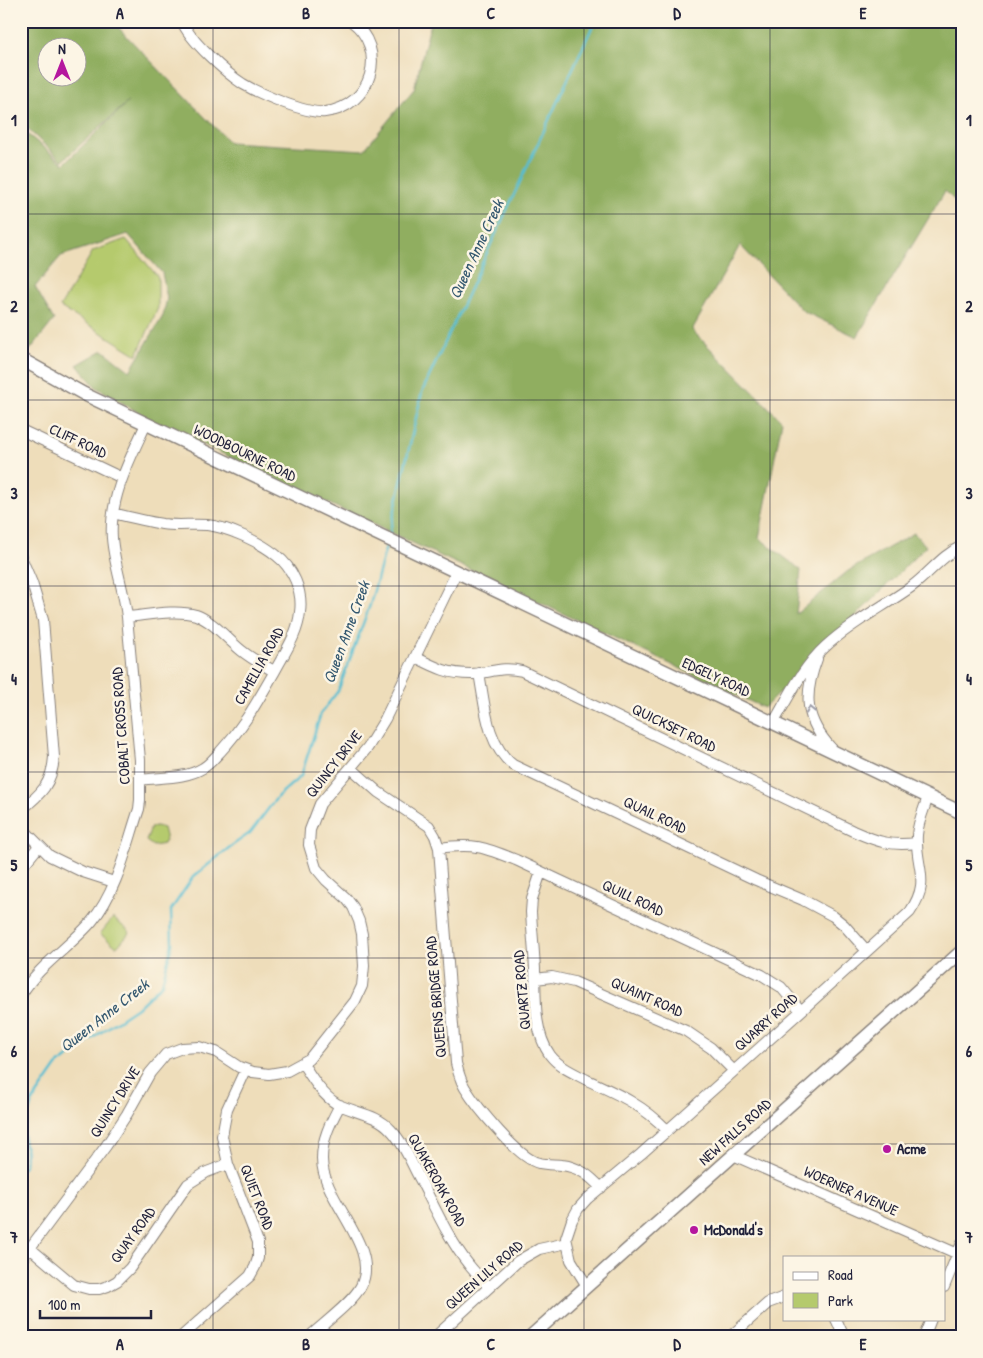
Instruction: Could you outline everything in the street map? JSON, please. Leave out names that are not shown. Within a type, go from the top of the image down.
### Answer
[{"type":"main road","name":"WOODBOURNE ROAD","points":[[21,359],[84,394],[456,573]]},
{"type":"main road","name":"EDGELY ROAD","points":[[456,573],[774,722],[962,813]]},
{"type":"main road","name":"NEW FALLS ROAD","points":[[530,1337],[962,951]]},
{"type":"street","points":[[182,21],[194,41],[234,78],[306,110],[324,112],[338,109],[352,102],[369,79],[372,62],[369,45],[360,29],[351,21]]},
{"type":"street","name":"COBALT CROSS ROAD","points":[[21,995],[45,965],[91,923],[105,902],[114,882],[139,809],[140,780],[127,617],[112,539],[113,513],[122,478],[146,424]]},
{"type":"street","name":"CLIFF ROAD","points":[[21,430],[122,478]]},
{"type":"street","name":"CAMELLIA ROAD","points":[[113,513],[162,524],[209,525],[233,532],[264,546],[284,562],[293,574],[300,594],[301,610],[296,630],[243,725],[204,768],[181,776],[140,780]]},
{"type":"street","points":[[774,722],[799,679],[821,651],[852,625],[911,586],[951,551],[962,546]]},
{"type":"street","points":[[951,551],[962,555]]},
{"type":"street","points":[[21,557],[32,583],[43,620],[54,757],[53,768],[47,785],[41,793],[21,810]]},
{"type":"street","name":"QUINCY DRIVE","points":[[21,1260],[106,1146],[150,1073],[166,1054],[182,1048],[199,1047],[216,1052],[245,1070],[269,1074],[287,1072],[303,1064],[355,1001],[362,986],[362,934],[357,916],[346,898],[318,870],[309,845],[310,830],[320,804],[376,735],[456,573]]},
{"type":"street","points":[[127,617],[171,613],[187,613],[198,616],[251,658],[274,671]]},
{"type":"street","points":[[821,651],[812,674],[808,705],[816,728],[834,752]]},
{"type":"street","name":"QUICKSET ROAD","points":[[415,657],[442,671],[452,673],[479,673],[503,668],[522,672],[853,831],[879,842],[890,844],[917,843]]},
{"type":"street","name":"QUAIL ROAD","points":[[479,673],[492,738],[500,751],[513,765],[756,880],[803,900],[833,916],[844,925],[866,950]]},
{"type":"street","name":"QUEENS BRIDGE ROAD","points":[[351,768],[378,792],[429,826],[435,836],[439,848],[452,1030],[456,1063],[464,1086],[474,1102],[512,1145],[527,1158],[539,1163],[573,1167],[589,1176],[601,1188]]},
{"type":"street","name":"QUARRY ROAD","points":[[567,1243],[567,1233],[578,1209],[906,916],[918,900],[922,885],[917,843],[920,818],[928,797]]},
{"type":"street","points":[[21,827],[50,856],[65,864],[114,882]]},
{"type":"street","name":"QUILL ROAD","points":[[439,848],[474,845],[492,850],[762,975],[781,988],[801,1010]]},
{"type":"street","points":[[21,868],[39,846]]},
{"type":"street","name":"QUARTZ ROAD","points":[[541,872],[532,899],[531,912],[539,1028],[546,1048],[561,1066],[633,1101],[649,1112],[667,1130]]},
{"type":"street","name":"QUAINT ROAD","points":[[535,979],[552,978],[574,982],[686,1031],[711,1048],[734,1070]]},
{"type":"street","name":"QUAKEROAK ROAD","points":[[303,1064],[320,1088],[340,1105],[373,1117],[391,1130],[406,1152],[457,1247],[489,1288]]},
{"type":"street","name":"QUIET ROAD","points":[[181,1337],[250,1276],[256,1267],[258,1246],[253,1226],[228,1164],[222,1136],[228,1109],[245,1070]]},
{"type":"street","points":[[309,1337],[356,1294],[363,1283],[365,1275],[366,1267],[363,1253],[326,1181],[322,1160],[325,1136],[340,1105]]},
{"type":"street","name":"WOERNER AVENUE","points":[[733,1155],[958,1254]]},
{"type":"street","name":"QUAY ROAD","points":[[30,1249],[74,1286],[89,1289],[99,1289],[108,1286],[130,1268],[188,1184],[208,1172],[228,1164]]},
{"type":"street","points":[[567,1243],[571,1260],[587,1286]]},
{"type":"street","name":"QUEEN LILY ROAD","points":[[435,1337],[528,1254],[546,1247],[567,1243]]},
{"type":"street","points":[[946,1282],[962,1243]]},
{"type":"street","points":[[732,1336],[768,1303],[783,1297]]},
{"type":"street","points":[[836,1320],[844,1337]]},
{"type":"street","points":[[924,1337],[931,1320]]},
{"type":"green space","points":[[21,21],[112,21],[229,142],[364,150],[414,89],[431,21],[962,21],[962,208],[945,191],[857,337],[803,311],[740,245],[692,330],[782,421],[759,538],[801,570],[796,614],[848,571],[914,533],[926,546],[764,708],[149,419],[96,387],[77,365],[103,350],[130,371],[163,316],[167,298],[162,273],[128,234],[61,256],[35,287],[54,320],[30,350],[21,344],[21,170],[23,157],[21,129],[64,164],[129,101],[62,161],[21,123]]},
{"type":"green space","points":[[126,239],[158,277],[158,308],[137,355],[60,307],[93,251]]},
{"type":"green space","points":[[151,827],[163,828],[166,840],[164,844],[153,846],[146,841]]},
{"type":"green space","points":[[113,918],[130,932],[117,947],[100,934]]},
{"type":"waterway","name":"Queen Anne Creek","points":[[389,535],[422,392],[595,21]]},
{"type":"waterway","name":"Queen Anne Creek","points":[[21,1169],[25,1165],[26,1152],[23,1133],[32,1102],[57,1066],[97,1035],[137,1008],[162,984],[172,944],[171,910],[193,877],[250,833],[278,796],[301,776],[321,713],[338,691],[370,605],[387,543]]},
{"type":"place","name":"Acme","points":[[887,1149]]},
{"type":"place","name":"McDonald's","points":[[694,1230]]}]
